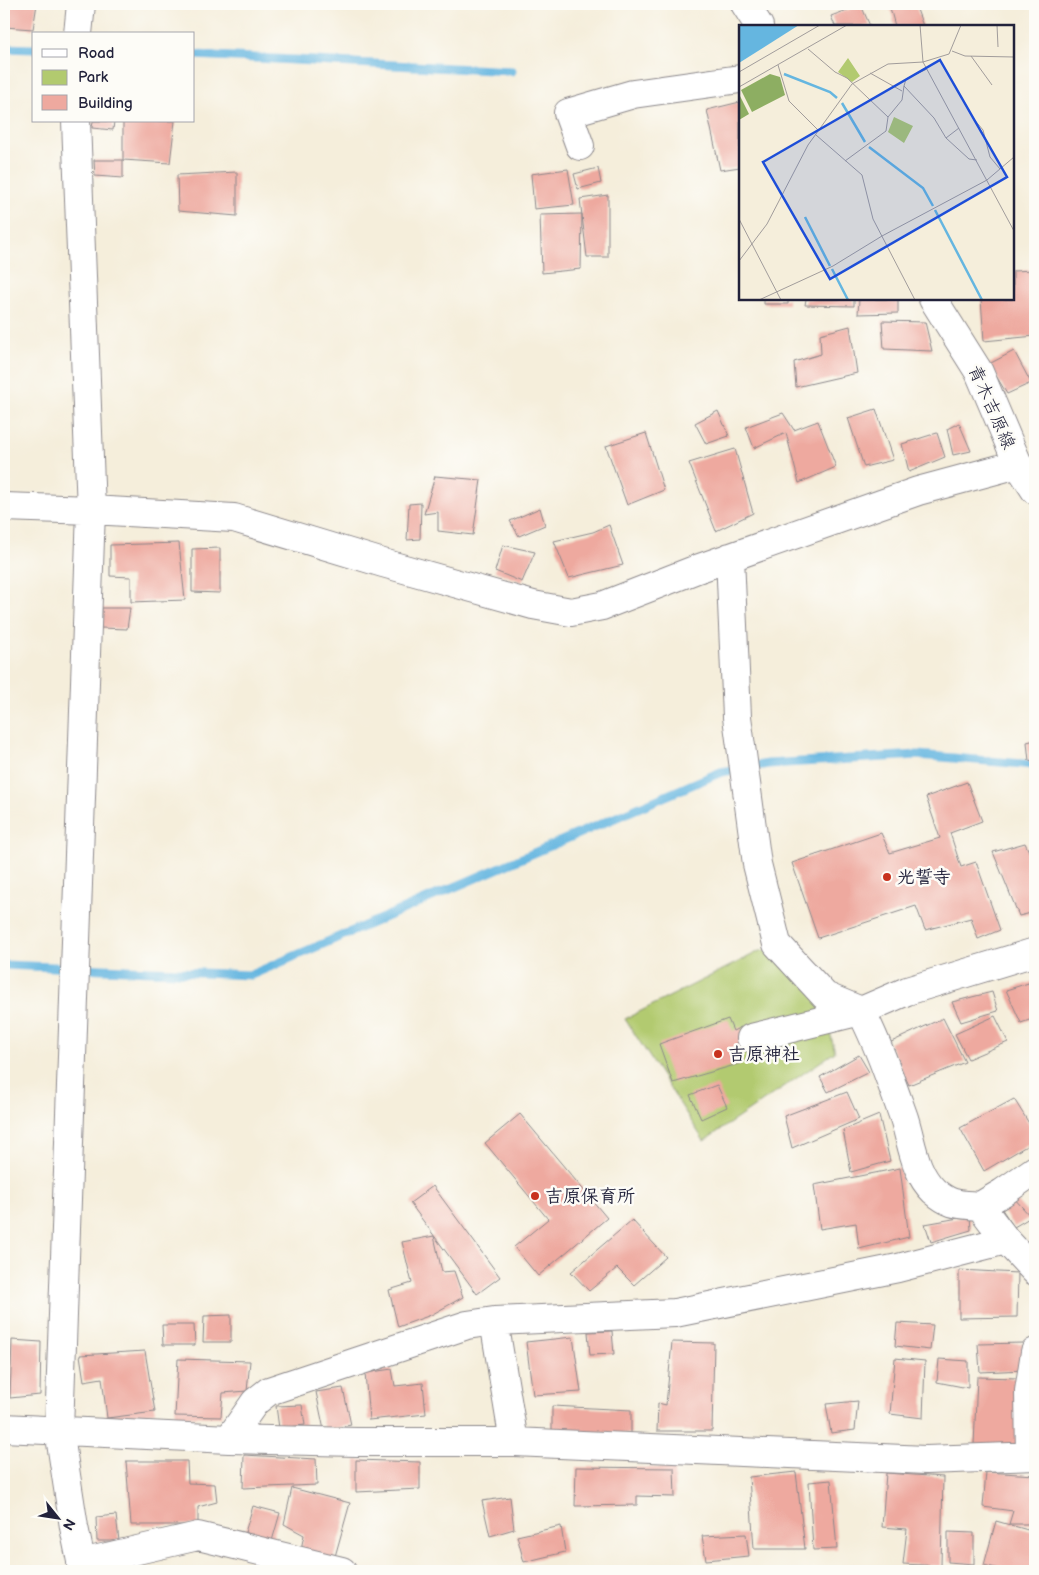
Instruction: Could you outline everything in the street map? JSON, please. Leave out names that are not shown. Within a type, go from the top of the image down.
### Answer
[{"type":"street","points":[[78,32],[81,4]]},
{"type":"street","points":[[745,4],[758,25]]},
{"type":"street","points":[[580,146],[568,113],[633,94],[739,79]]},
{"type":"street","points":[[76,122],[90,510],[59,1430],[74,1527],[82,1567],[198,1536],[342,1571]]},
{"type":"street","name":"青木吉原線","points":[[934,300],[979,372],[1018,464],[1035,490]]},
{"type":"street","points":[[4,507],[234,518],[383,563],[533,605],[570,612],[602,606],[730,557],[918,490],[1018,464]]},
{"type":"street","points":[[730,557],[737,717],[758,864],[777,944],[825,996],[861,1011],[873,1034],[904,1120],[919,1171],[934,1191],[952,1204],[980,1206],[1035,1170]]},
{"type":"street","points":[[751,1038],[861,1011],[907,991],[1035,952]]},
{"type":"street","points":[[980,1206],[1006,1240],[1035,1271]]},
{"type":"street","points":[[228,1439],[255,1402],[269,1391],[468,1325],[494,1321],[676,1313],[898,1268],[1006,1240]]},
{"type":"street","points":[[494,1321],[514,1442]]},
{"type":"street","points":[[4,1428],[228,1439],[357,1442],[514,1442],[926,1460],[1033,1456],[1029,1391],[1035,1352]]},
{"type":"green space","points":[[771,949],[823,1005],[835,1052],[704,1141],[625,1019],[760,951]]},
{"type":"building","points":[[4,4],[37,4],[33,29],[4,27]]},
{"type":"building","points":[[889,4],[915,4],[923,25],[895,25]]},
{"type":"building","points":[[861,5],[870,25],[835,25],[831,16]]},
{"type":"building","points":[[739,102],[739,167],[720,170],[707,110]]},
{"type":"building","points":[[93,122],[114,122],[113,130],[92,128]]},
{"type":"building","points":[[123,122],[175,122],[170,163],[123,160]]},
{"type":"building","points":[[94,160],[123,160],[123,178],[95,176]]},
{"type":"building","points":[[598,168],[601,183],[578,189],[574,174]]},
{"type":"building","points":[[568,169],[574,205],[534,209],[531,174]]},
{"type":"building","points":[[237,172],[237,216],[178,211],[177,175]]},
{"type":"building","points":[[608,195],[608,257],[587,257],[580,199]]},
{"type":"building","points":[[582,214],[581,269],[542,273],[540,215]]},
{"type":"building","points":[[1034,270],[1035,336],[984,341],[981,300],[1014,300],[1014,271]]},
{"type":"building","points":[[764,300],[788,300],[788,304],[764,304]]},
{"type":"building","points":[[806,300],[854,300],[854,306],[805,305]]},
{"type":"building","points":[[859,300],[898,300],[898,313],[858,314]]},
{"type":"building","points":[[882,321],[925,322],[932,351],[884,349]]},
{"type":"building","points":[[850,326],[857,373],[796,387],[794,362],[821,354],[820,334]]},
{"type":"building","points":[[1014,351],[1031,383],[1007,394],[989,364]]},
{"type":"building","points":[[876,409],[893,460],[864,467],[848,418]]},
{"type":"building","points":[[718,411],[729,436],[706,444],[695,423]]},
{"type":"building","points":[[783,413],[794,430],[818,421],[836,467],[799,483],[786,433],[754,448],[746,427]]},
{"type":"building","points":[[959,423],[971,451],[953,455],[947,429]]},
{"type":"building","points":[[646,433],[664,490],[627,505],[606,446]]},
{"type":"building","points":[[937,433],[945,457],[909,472],[902,444]]},
{"type":"building","points":[[735,449],[753,513],[716,531],[689,463]]},
{"type":"building","points":[[435,476],[481,480],[473,535],[438,531],[438,512],[424,514]]},
{"type":"building","points":[[421,503],[420,539],[407,540],[409,504]]},
{"type":"building","points":[[540,508],[545,525],[519,536],[510,521]]},
{"type":"building","points":[[609,525],[623,565],[569,578],[554,541],[593,532]]},
{"type":"building","points":[[179,543],[185,600],[131,602],[131,577],[110,576],[110,545]]},
{"type":"building","points":[[503,545],[535,552],[522,582],[495,571]]},
{"type":"building","points":[[220,548],[220,593],[192,592],[192,549]]},
{"type":"building","points":[[102,608],[130,608],[127,629],[101,628]]},
{"type":"building","points":[[1035,740],[1035,760],[1029,761],[1027,742]]},
{"type":"building","points":[[967,782],[982,821],[950,833],[961,867],[976,862],[1000,930],[978,939],[971,918],[925,930],[916,906],[818,938],[792,863],[881,833],[890,853],[940,838],[926,797]]},
{"type":"building","points":[[1025,843],[1035,862],[1035,912],[1019,916],[993,852]]},
{"type":"building","points":[[1035,981],[1035,1018],[1021,1023],[1006,990]]},
{"type":"building","points":[[992,992],[998,1011],[961,1022],[952,1002]]},
{"type":"building","points":[[995,1016],[1008,1042],[968,1059],[955,1034]]},
{"type":"building","points":[[943,1018],[965,1062],[909,1085],[889,1043]]},
{"type":"building","points":[[728,1019],[733,1031],[741,1027],[750,1048],[742,1052],[742,1063],[673,1083],[659,1044]]},
{"type":"building","points":[[859,1055],[869,1072],[828,1092],[820,1077]]},
{"type":"building","points":[[717,1085],[727,1107],[701,1119],[690,1095]]},
{"type":"building","points":[[847,1092],[859,1119],[792,1148],[784,1116]]},
{"type":"building","points":[[1014,1099],[1035,1133],[1035,1141],[984,1171],[960,1128]]},
{"type":"building","points":[[520,1114],[607,1218],[538,1276],[514,1247],[548,1219],[485,1143]]},
{"type":"building","points":[[879,1115],[890,1161],[851,1172],[843,1130]]},
{"type":"building","points":[[900,1168],[909,1237],[859,1249],[856,1223],[820,1229],[814,1185]]},
{"type":"building","points":[[433,1186],[500,1277],[477,1294],[410,1203]]},
{"type":"building","points":[[1013,1197],[1031,1217],[1014,1227],[999,1205]]},
{"type":"building","points":[[970,1216],[971,1230],[931,1242],[925,1224]]},
{"type":"building","points":[[632,1220],[666,1257],[634,1285],[617,1268],[589,1291],[571,1272]]},
{"type":"building","points":[[434,1236],[442,1272],[454,1271],[463,1297],[431,1315],[398,1327],[389,1290],[412,1283],[402,1242]]},
{"type":"building","points":[[959,1270],[1018,1273],[1017,1317],[959,1318]]},
{"type":"building","points":[[231,1315],[231,1342],[203,1342],[204,1316]]},
{"type":"building","points":[[897,1323],[933,1325],[930,1350],[895,1346]]},
{"type":"building","points":[[162,1325],[194,1325],[195,1345],[163,1345]]},
{"type":"building","points":[[612,1331],[614,1354],[590,1355],[588,1332]]},
{"type":"building","points":[[573,1337],[581,1392],[533,1395],[526,1342]]},
{"type":"building","points":[[12,1340],[41,1342],[40,1395],[10,1398]]},
{"type":"building","points":[[672,1342],[714,1343],[712,1431],[657,1431],[658,1403],[666,1405]]},
{"type":"building","points":[[1023,1343],[1025,1370],[980,1372],[978,1344]]},
{"type":"building","points":[[145,1351],[155,1412],[107,1418],[102,1378],[84,1381],[80,1355]]},
{"type":"building","points":[[895,1358],[925,1361],[923,1418],[890,1414]]},
{"type":"building","points":[[178,1359],[250,1361],[247,1391],[223,1393],[221,1417],[175,1416]]},
{"type":"building","points":[[939,1359],[968,1361],[968,1388],[937,1382]]},
{"type":"building","points":[[392,1369],[395,1386],[423,1383],[426,1414],[369,1420],[365,1373]]},
{"type":"building","points":[[977,1377],[1018,1378],[1021,1446],[974,1445]]},
{"type":"building","points":[[343,1388],[351,1425],[324,1430],[316,1392]]},
{"type":"building","points":[[858,1401],[855,1430],[831,1433],[826,1404]]},
{"type":"building","points":[[302,1405],[305,1425],[279,1428],[276,1406]]},
{"type":"building","points":[[552,1406],[631,1410],[631,1434],[552,1431]]},
{"type":"building","points":[[244,1455],[316,1459],[317,1485],[243,1488]]},
{"type":"building","points":[[356,1460],[420,1462],[420,1489],[356,1492]]},
{"type":"building","points":[[126,1461],[187,1461],[188,1483],[215,1484],[217,1502],[198,1507],[198,1525],[131,1525]]},
{"type":"building","points":[[576,1467],[674,1468],[675,1497],[637,1496],[637,1505],[575,1506]]},
{"type":"building","points":[[796,1472],[805,1549],[754,1549],[749,1477]]},
{"type":"building","points":[[986,1472],[1035,1475],[1035,1524],[1009,1524],[1013,1511],[983,1507]]},
{"type":"building","points":[[886,1473],[943,1477],[941,1566],[903,1564],[907,1529],[882,1527]]},
{"type":"building","points":[[831,1480],[837,1549],[813,1550],[809,1482]]},
{"type":"building","points":[[292,1488],[350,1503],[334,1560],[301,1549],[304,1535],[284,1524]]},
{"type":"building","points":[[510,1497],[514,1529],[490,1536],[482,1501]]},
{"type":"building","points":[[253,1506],[280,1513],[270,1548],[243,1539]]},
{"type":"building","points":[[116,1515],[119,1541],[97,1541],[96,1517]]},
{"type":"building","points":[[996,1521],[1035,1532],[1035,1571],[1007,1571],[984,1565]]},
{"type":"building","points":[[561,1526],[565,1552],[524,1562],[517,1536]]},
{"type":"building","points":[[948,1532],[974,1533],[974,1564],[948,1562]]},
{"type":"building","points":[[746,1534],[749,1556],[706,1560],[702,1536]]},
{"type":"waterway","points":[[4,48],[32,49]]},
{"type":"waterway","points":[[195,55],[512,71]]},
{"type":"waterway","points":[[4,965],[251,975],[721,772],[768,764],[918,755],[1035,765]]},
{"type":"place","name":"光誓寺","points":[[887,877]]},
{"type":"place","name":"吉原神社","points":[[718,1054]]},
{"type":"place","name":"吉原保育所","points":[[535,1196]]}]
